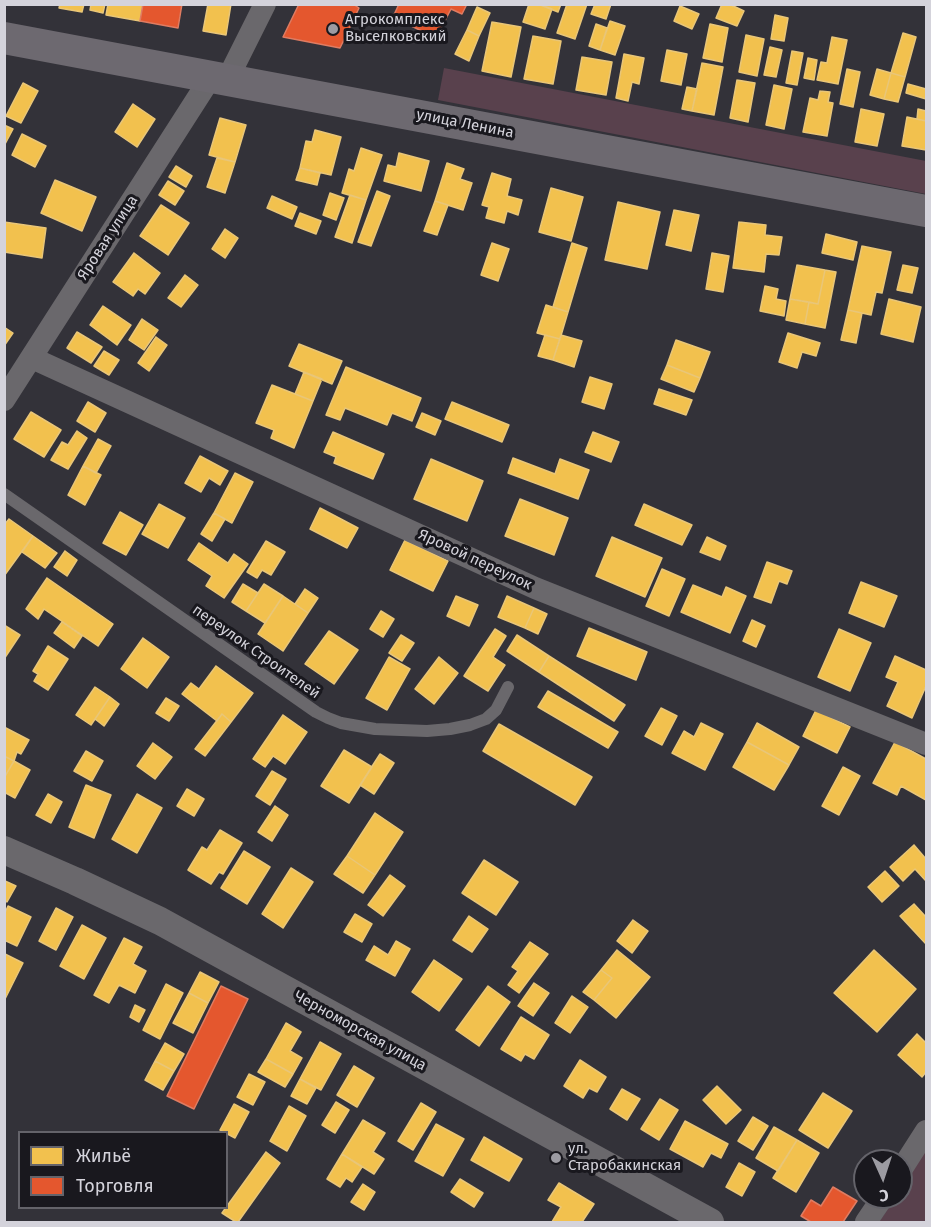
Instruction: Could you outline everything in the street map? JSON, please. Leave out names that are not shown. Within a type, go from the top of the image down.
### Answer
[{"type":"main road","name":"улица Ленина","points":[[4,38],[927,211]]},
{"type":"street","name":"Яровая улица","points":[[4,400],[219,78],[265,4]]},
{"type":"street","name":"Яровой переулок","points":[[32,357],[535,588],[927,744]]},
{"type":"street","name":"Черноморская улица","points":[[4,850],[160,921],[710,1222]]},
{"type":"street","points":[[913,1152],[927,1131]]},
{"type":"street","points":[[866,1222],[875,1209]]},
{"type":"lane","name":"переулок Строителей","points":[[4,494],[316,712],[341,723],[384,729],[428,731],[470,725],[486,718],[496,710],[508,687]]},
{"type":"shaded area","points":[[444,68],[926,161],[926,194],[438,100]]},
{"type":"shaded area","points":[[926,1149],[926,1222],[879,1222],[888,1209],[913,1209],[913,1170]]},
{"type":"building: Жильё","points":[[60,4],[84,4],[82,12],[59,8]]},
{"type":"building: Жильё","points":[[91,4],[105,4],[103,13],[90,10]]},
{"type":"building: Жильё","points":[[108,4],[143,4],[140,21],[106,15]]},
{"type":"building: Жильё","points":[[208,4],[231,4],[226,35],[203,31]]},
{"type":"building: Жильё","points":[[529,4],[538,4],[552,9],[545,29],[523,22]]},
{"type":"building: Жильё","points":[[538,4],[561,4],[558,12]]},
{"type":"building: Жильё","points":[[567,4],[587,4],[575,39],[557,33]]},
{"type":"building: Жильё","points":[[595,4],[611,4],[606,19],[591,14]]},
{"type":"building: Жильё","points":[[722,4],[729,4],[744,11],[737,26],[716,18]]},
{"type":"building: Жильё","points":[[680,6],[699,14],[692,29],[674,21]]},
{"type":"building: Жильё","points":[[477,7],[490,13],[479,36],[467,30]]},
{"type":"building: Жильё","points":[[775,15],[788,18],[784,41],[771,39]]},
{"type":"building: Жильё","points":[[610,21],[625,26],[615,55],[600,50]]},
{"type":"building: Жильё","points":[[492,22],[521,27],[511,77],[482,71]]},
{"type":"building: Жильё","points":[[596,24],[607,28],[600,50],[589,46]]},
{"type":"building: Жильё","points":[[710,24],[728,28],[722,62],[703,58]]},
{"type":"building: Жильё","points":[[467,30],[479,36],[469,61],[455,54]]},
{"type":"building: Жильё","points":[[903,33],[916,37],[905,77],[891,73]]},
{"type":"building: Жильё","points":[[746,35],[764,39],[757,76],[739,72]]},
{"type":"building: Жильё","points":[[533,36],[561,41],[553,84],[524,79]]},
{"type":"building: Жильё","points":[[832,37],[847,40],[838,84],[817,80],[821,62],[827,63]]},
{"type":"building: Жильё","points":[[770,47],[782,50],[776,77],[764,75]]},
{"type":"building: Жильё","points":[[667,50],[687,54],[681,85],[661,81]]},
{"type":"building: Жильё","points":[[792,51],[803,53],[797,85],[786,83]]},
{"type":"building: Жильё","points":[[624,54],[644,58],[639,84],[632,82],[628,101],[616,98]]},
{"type":"building: Жильё","points":[[582,57],[612,62],[606,95],[576,90]]},
{"type":"building: Жильё","points":[[808,58],[817,60],[814,80],[804,78]]},
{"type":"building: Жильё","points":[[702,63],[723,67],[714,115],[692,111]]},
{"type":"building: Жильё","points":[[847,69],[860,72],[853,107],[840,104]]},
{"type":"building: Жильё","points":[[877,69],[891,73],[884,99],[870,95]]},
{"type":"building: Жильё","points":[[891,73],[905,77],[898,102],[884,99]]},
{"type":"building: Жильё","points":[[737,80],[755,83],[748,122],[730,118]]},
{"type":"building: Жильё","points":[[23,83],[38,91],[21,123],[6,116]]},
{"type":"building: Жильё","points":[[908,84],[926,89],[926,99],[906,93]]},
{"type":"building: Жильё","points":[[774,85],[792,89],[784,129],[766,125]]},
{"type":"building: Жильё","points":[[687,87],[697,89],[692,111],[682,109]]},
{"type":"building: Жильё","points":[[820,91],[830,92],[828,102],[833,103],[827,136],[803,132],[810,98],[818,100]]},
{"type":"building: Жильё","points":[[133,104],[155,119],[137,147],[115,132]]},
{"type":"building: Жильё","points":[[861,109],[884,114],[877,146],[855,142]]},
{"type":"building: Жильё","points":[[918,109],[926,111],[926,121],[917,119]]},
{"type":"building: Жильё","points":[[907,117],[926,121],[926,150],[902,146]]},
{"type":"building: Жильё","points":[[220,118],[246,125],[235,162],[209,155]]},
{"type":"building: Жильё","points":[[4,125],[13,129],[4,146]]},
{"type":"building: Жильё","points":[[315,130],[341,137],[331,175],[300,168],[306,141],[312,142]]},
{"type":"building: Жильё","points":[[22,134],[46,146],[35,167],[12,155]]},
{"type":"building: Жильё","points":[[361,148],[382,155],[366,200],[342,193],[349,169],[354,171]]},
{"type":"building: Жильё","points":[[399,153],[429,161],[421,191],[384,181],[388,165],[396,167]]},
{"type":"building: Жильё","points":[[217,158],[235,162],[225,193],[207,187]]},
{"type":"building: Жильё","points":[[447,163],[464,169],[460,179],[472,183],[463,210],[435,201]]},
{"type":"building: Жильё","points":[[176,166],[192,176],[186,187],[169,177]]},
{"type":"building: Жильё","points":[[300,168],[320,173],[317,185],[296,180]]},
{"type":"building: Жильё","points":[[492,173],[511,179],[507,196],[522,200],[518,215],[507,211],[504,223],[486,218],[489,207],[482,205]]},
{"type":"building: Жильё","points":[[55,180],[96,197],[82,231],[41,213]]},
{"type":"building: Жильё","points":[[168,181],[184,191],[175,205],[159,195]]},
{"type":"building: Жильё","points":[[551,188],[583,197],[571,241],[539,232]]},
{"type":"building: Жильё","points":[[377,191],[390,196],[371,246],[358,242]]},
{"type":"building: Жильё","points":[[330,193],[344,198],[336,220],[323,215]]},
{"type":"building: Жильё","points":[[350,195],[366,200],[352,243],[335,237]]},
{"type":"building: Жильё","points":[[272,196],[297,207],[292,219],[267,208]]},
{"type":"building: Жильё","points":[[435,201],[448,205],[437,235],[424,231]]},
{"type":"building: Жильё","points":[[618,202],[660,212],[647,269],[605,260]]},
{"type":"building: Жильё","points":[[161,205],[189,223],[168,255],[140,236]]},
{"type":"building: Жильё","points":[[674,210],[699,215],[691,251],[666,245]]},
{"type":"building: Жильё","points":[[300,213],[321,221],[316,234],[295,226]]},
{"type":"building: Жильё","points":[[4,222],[46,228],[42,258],[4,252]]},
{"type":"building: Жильё","points":[[739,222],[766,225],[765,235],[782,237],[779,255],[766,254],[764,272],[733,268]]},
{"type":"building: Жильё","points":[[225,229],[238,238],[225,258],[212,249]]},
{"type":"building: Жильё","points":[[826,234],[857,242],[853,260],[822,253]]},
{"type":"building: Жильё","points":[[492,243],[509,249],[498,281],[481,275]]},
{"type":"building: Жильё","points":[[572,243],[587,248],[568,312],[553,307]]},
{"type":"building: Жильё","points":[[862,246],[891,252],[882,293],[876,292],[871,315],[848,310]]},
{"type":"building: Жильё","points":[[134,253],[160,273],[145,294],[138,289],[133,296],[113,282]]},
{"type":"building: Жильё","points":[[712,253],[729,256],[723,292],[706,289]]},
{"type":"building: Жильё","points":[[797,265],[825,270],[818,304],[790,299]]},
{"type":"building: Жильё","points":[[903,265],[918,268],[912,293],[897,290]]},
{"type":"building: Жильё","points":[[825,270],[836,272],[825,328],[805,324],[809,302],[818,304]]},
{"type":"building: Жильё","points":[[185,275],[198,285],[181,307],[168,298]]},
{"type":"building: Жильё","points":[[765,286],[778,289],[776,299],[786,301],[784,316],[760,311]]},
{"type":"building: Жильё","points":[[790,299],[809,302],[805,324],[786,320]]},
{"type":"building: Жильё","points":[[889,299],[921,307],[913,342],[881,334]]},
{"type":"building: Жильё","points":[[546,305],[568,312],[560,339],[537,333]]},
{"type":"building: Жильё","points":[[103,306],[131,325],[117,345],[90,325]]},
{"type":"building: Жильё","points":[[848,310],[862,313],[856,343],[841,340]]},
{"type":"building: Жильё","points":[[142,319],[158,330],[144,350],[129,340]]},
{"type":"building: Жильё","points":[[4,327],[13,333],[4,346]]},
{"type":"building: Жильё","points":[[77,332],[102,347],[91,363],[67,348]]},
{"type":"building: Жильё","points":[[788,333],[820,343],[816,356],[802,352],[797,368],[779,362]]},
{"type":"building: Жильё","points":[[545,335],[560,339],[553,360],[538,356]]},
{"type":"building: Жильё","points":[[561,335],[582,341],[574,367],[553,360]]},
{"type":"building: Жильё","points":[[156,337],[167,345],[149,371],[138,363]]},
{"type":"building: Жильё","points":[[676,340],[710,352],[700,378],[667,365]]},
{"type":"building: Жильё","points":[[299,344],[342,361],[332,384],[289,366]]},
{"type":"building: Жильё","points":[[104,351],[119,360],[109,375],[94,366]]},
{"type":"building: Жильё","points":[[667,365],[700,378],[694,392],[661,379]]},
{"type":"building: Жильё","points":[[346,367],[421,398],[412,421],[392,413],[387,425],[345,408],[340,420],[326,415]]},
{"type":"building: Жильё","points":[[304,372],[322,379],[313,401],[295,394]]},
{"type":"building: Жильё","points":[[590,377],[612,384],[604,409],[582,402]]},
{"type":"building: Жильё","points":[[272,385],[313,401],[294,448],[271,438],[274,430],[256,423]]},
{"type":"building: Жильё","points":[[659,389],[692,400],[686,415],[654,404]]},
{"type":"building: Жильё","points":[[88,402],[106,413],[95,432],[77,421]]},
{"type":"building: Жильё","points":[[452,402],[509,425],[502,442],[445,419]]},
{"type":"building: Жильё","points":[[31,412],[61,430],[44,457],[14,439]]},
{"type":"building: Жильё","points":[[422,413],[441,421],[435,435],[416,427]]},
{"type":"building: Жильё","points":[[77,431],[87,438],[68,469],[51,460],[62,442],[68,445]]},
{"type":"building: Жильё","points":[[333,432],[384,454],[373,479],[334,463],[336,457],[324,452]]},
{"type":"building: Жильё","points":[[593,432],[619,442],[611,462],[585,452]]},
{"type":"building: Жильё","points":[[98,439],[111,446],[96,473],[83,466]]},
{"type":"building: Жильё","points":[[200,456],[228,471],[220,485],[209,478],[201,492],[185,483]]},
{"type":"building: Жильё","points":[[513,458],[555,474],[560,459],[589,470],[578,499],[508,473]]},
{"type":"building: Жильё","points":[[431,459],[483,481],[467,521],[414,499]]},
{"type":"building: Жильё","points":[[83,466],[101,475],[85,505],[68,495]]},
{"type":"building: Жильё","points":[[235,473],[253,482],[232,523],[214,513]]},
{"type":"building: Жильё","points":[[520,499],[568,518],[554,555],[505,536]]},
{"type":"building: Жильё","points":[[159,504],[185,518],[168,548],[142,534]]},
{"type":"building: Жильё","points":[[644,504],[692,525],[682,545],[635,525]]},
{"type":"building: Жильё","points":[[320,508],[358,528],[347,548],[310,529]]},
{"type":"building: Жильё","points":[[120,512],[143,525],[126,555],[103,543]]},
{"type":"building: Жильё","points":[[214,513],[225,519],[212,541],[201,534]]},
{"type":"building: Жильё","points":[[9,519],[33,536],[4,576],[4,525]]},
{"type":"building: Жильё","points":[[33,536],[57,553],[45,568],[22,552]]},
{"type":"building: Жильё","points":[[612,537],[662,558],[645,597],[596,576]]},
{"type":"building: Жильё","points":[[707,537],[726,546],[720,560],[700,552]]},
{"type":"building: Жильё","points":[[405,540],[448,561],[433,591],[390,570]]},
{"type":"building: Жильё","points":[[266,541],[285,552],[271,575],[262,570],[257,578],[247,572]]},
{"type":"building: Жильё","points":[[199,543],[228,563],[234,554],[248,564],[224,598],[206,586],[212,576],[188,560]]},
{"type":"building: Жильё","points":[[65,551],[77,560],[67,576],[54,567]]},
{"type":"building: Жильё","points":[[767,562],[792,571],[787,584],[779,581],[771,603],[754,597]]},
{"type":"building: Жильё","points":[[662,569],[685,579],[669,616],[646,606]]},
{"type":"building: Жильё","points":[[47,578],[113,624],[98,646],[44,609],[38,619],[26,609]]},
{"type":"building: Жильё","points":[[861,582],[897,596],[884,627],[849,613]]},
{"type":"building: Жильё","points":[[243,584],[258,593],[246,611],[232,602]]},
{"type":"building: Жильё","points":[[264,584],[283,596],[265,623],[246,611]]},
{"type":"building: Жильё","points":[[693,585],[722,597],[726,587],[746,596],[730,633],[681,612]]},
{"type":"building: Жильё","points":[[305,589],[318,598],[308,613],[295,604]]},
{"type":"building: Жильё","points":[[283,596],[308,613],[283,651],[258,634]]},
{"type":"building: Жильё","points":[[456,596],[478,605],[469,626],[447,616]]},
{"type":"building: Жильё","points":[[507,596],[534,608],[525,628],[498,617]]},
{"type":"building: Жильё","points":[[534,608],[547,614],[538,634],[525,628]]},
{"type":"building: Жильё","points":[[381,611],[394,619],[383,637],[370,629]]},
{"type":"building: Жильё","points":[[752,620],[765,626],[756,647],[743,641]]},
{"type":"building: Жильё","points":[[62,622],[82,636],[74,648],[54,633]]},
{"type":"building: Жильё","points":[[4,625],[20,635],[4,659]]},
{"type":"building: Жильё","points":[[589,628],[647,652],[636,680],[577,656]]},
{"type":"building: Жильё","points":[[495,629],[506,636],[493,657],[505,665],[488,691],[464,676]]},
{"type":"building: Жильё","points":[[839,629],[871,643],[850,691],[818,677]]},
{"type":"building: Жильё","points":[[329,631],[358,650],[334,684],[305,664]]},
{"type":"building: Жильё","points":[[401,635],[414,643],[402,661],[389,653]]},
{"type":"building: Жильё","points":[[517,635],[549,656],[539,672],[507,651]]},
{"type":"building: Жильё","points":[[143,638],[169,657],[147,688],[121,669]]},
{"type":"building: Жильё","points":[[48,646],[68,659],[48,690],[34,681],[38,674],[33,671]]},
{"type":"building: Жильё","points":[[549,656],[625,705],[614,721],[539,672]]},
{"type":"building: Жильё","points":[[895,656],[926,670],[926,686],[912,718],[887,706],[898,682],[886,677]]},
{"type":"building: Жильё","points":[[389,657],[410,669],[387,710],[366,698]]},
{"type":"building: Жильё","points":[[439,657],[458,673],[434,704],[415,689]]},
{"type":"building: Жильё","points":[[216,666],[253,693],[231,722],[222,714],[217,721],[182,694],[191,683],[199,689]]},
{"type":"building: Жильё","points":[[95,687],[110,697],[91,725],[76,715]]},
{"type":"building: Жильё","points":[[548,691],[618,732],[608,748],[538,707]]},
{"type":"building: Жильё","points":[[110,697],[119,704],[104,726],[95,719]]},
{"type":"building: Жильё","points":[[166,698],[179,706],[169,721],[156,713]]},
{"type":"building: Жильё","points":[[661,708],[677,716],[662,745],[645,736]]},
{"type":"building: Жильё","points":[[816,710],[850,727],[837,753],[803,736]]},
{"type":"building: Жильё","points":[[222,714],[231,722],[205,756],[195,749]]},
{"type":"building: Жильё","points":[[283,715],[307,732],[285,764],[273,756],[265,767],[253,759]]},
{"type":"building: Жильё","points":[[701,723],[723,734],[705,770],[672,753],[684,731],[694,737]]},
{"type":"building: Жильё","points":[[757,723],[799,747],[789,765],[747,742]]},
{"type":"building: Жильё","points":[[499,724],[592,777],[575,805],[483,751]]},
{"type":"building: Жильё","points":[[4,727],[29,740],[21,754],[17,752],[14,761],[4,756]]},
{"type":"building: Жильё","points":[[747,742],[789,765],[774,790],[733,767]]},
{"type":"building: Жильё","points":[[895,742],[926,759],[926,800],[901,786],[897,795],[873,783]]},
{"type":"building: Жильё","points":[[153,743],[172,757],[155,779],[137,766]]},
{"type":"building: Жильё","points":[[344,750],[372,767],[349,803],[321,786]]},
{"type":"building: Жильё","points":[[86,751],[103,761],[92,781],[74,771]]},
{"type":"building: Жильё","points":[[380,754],[394,763],[374,794],[360,785]]},
{"type":"building: Жильё","points":[[4,756],[14,761],[4,778]]},
{"type":"building: Жильё","points":[[14,761],[30,770],[15,798],[4,792],[4,778]]},
{"type":"building: Жильё","points":[[843,767],[860,776],[839,815],[822,806]]},
{"type":"building: Жильё","points":[[272,771],[286,779],[270,805],[256,796]]},
{"type":"building: Жильё","points":[[86,785],[111,795],[94,838],[69,827]]},
{"type":"building: Жильё","points":[[187,789],[204,799],[194,816],[177,806]]},
{"type":"building: Жильё","points":[[48,794],[62,802],[51,823],[36,815]]},
{"type":"building: Жильё","points":[[137,794],[162,808],[137,853],[112,839]]},
{"type":"building: Жильё","points":[[275,806],[288,815],[272,841],[258,832]]},
{"type":"building: Жильё","points":[[375,813],[403,832],[375,875],[347,856]]},
{"type":"building: Жильё","points":[[220,830],[242,843],[223,874],[219,872],[211,884],[188,870],[202,847],[207,850]]},
{"type":"building: Жильё","points":[[914,845],[926,859],[926,881],[915,869],[903,881],[890,867]]},
{"type":"building: Жильё","points":[[244,851],[270,867],[247,904],[221,888]]},
{"type":"building: Жильё","points":[[347,856],[375,875],[363,893],[334,874]]},
{"type":"building: Жильё","points":[[484,860],[518,882],[496,915],[462,893]]},
{"type":"building: Жильё","points":[[291,868],[313,882],[283,928],[262,914]]},
{"type":"building: Жильё","points":[[885,871],[899,886],[882,902],[868,887]]},
{"type":"building: Жильё","points":[[390,875],[405,886],[383,916],[368,905]]},
{"type":"building: Жильё","points":[[5,881],[16,886],[7,902],[4,900]]},
{"type":"building: Жильё","points":[[914,904],[926,917],[926,944],[900,916]]},
{"type":"building: Жильё","points":[[8,906],[31,917],[17,946],[4,940],[4,915]]},
{"type":"building: Жильё","points":[[56,908],[73,917],[56,950],[39,941]]},
{"type":"building: Жильё","points":[[355,914],[372,924],[362,942],[344,932]]},
{"type":"building: Жильё","points":[[469,916],[488,929],[472,952],[453,940]]},
{"type":"building: Жильё","points":[[633,920],[648,931],[632,953],[617,941]]},
{"type":"building: Жильё","points":[[82,925],[106,938],[84,979],[60,966]]},
{"type":"building: Жильё","points":[[124,938],[142,947],[133,964],[146,971],[135,993],[119,985],[109,1003],[94,995]]},
{"type":"building: Жильё","points":[[396,941],[410,949],[395,976],[366,960],[374,946],[388,955]]},
{"type":"building: Жильё","points":[[530,942],[548,954],[519,993],[508,985],[518,971],[512,967]]},
{"type":"building: Жильё","points":[[617,950],[650,977],[616,1018],[594,1000],[612,978],[601,970]]},
{"type":"building: Жильё","points":[[874,950],[916,989],[877,1032],[834,993]]},
{"type":"building: Жильё","points":[[5,954],[23,963],[4,1001],[4,956]]},
{"type":"building: Жильё","points":[[434,960],[462,979],[439,1011],[412,992]]},
{"type":"building: Жильё","points":[[601,970],[612,978],[594,1000],[583,992]]},
{"type":"building: Жильё","points":[[200,972],[219,982],[208,1003],[189,993]]},
{"type":"building: Жильё","points":[[534,983],[549,993],[533,1016],[518,1006]]},
{"type":"building: Жильё","points":[[166,984],[183,993],[160,1039],[143,1030]]},
{"type":"building: Жильё","points":[[488,986],[510,1002],[479,1046],[456,1030]]},
{"type":"building: Жильё","points":[[189,993],[208,1003],[193,1033],[173,1023]]},
{"type":"building: Жильё","points":[[572,996],[588,1007],[570,1033],[555,1023]]},
{"type":"building: Жильё","points":[[135,1005],[145,1010],[139,1022],[130,1017]]},
{"type":"building: Жильё","points":[[521,1017],[549,1035],[534,1059],[525,1054],[521,1061],[501,1049]]},
{"type":"building: Жильё","points":[[286,1023],[301,1032],[290,1051],[302,1058],[293,1074],[266,1059]]},
{"type":"building: Жильё","points":[[917,1034],[926,1043],[926,1072],[922,1077],[898,1055]]},
{"type":"building: Жильё","points":[[320,1042],[341,1054],[321,1090],[300,1079]]},
{"type":"building: Жильё","points":[[165,1043],[184,1054],[174,1071],[155,1061]]},
{"type":"building: Жильё","points":[[266,1059],[293,1074],[285,1087],[258,1072]]},
{"type":"building: Жильё","points":[[580,1060],[606,1077],[597,1092],[589,1088],[583,1098],[564,1086]]},
{"type":"building: Жильё","points":[[155,1061],[174,1071],[163,1090],[145,1080]]},
{"type":"building: Жильё","points":[[354,1066],[374,1078],[357,1107],[337,1095]]},
{"type":"building: Жильё","points":[[249,1074],[265,1082],[253,1105],[237,1097]]},
{"type":"building: Жильё","points":[[300,1079],[316,1088],[307,1104],[291,1096]]},
{"type":"building: Жильё","points":[[717,1086],[741,1110],[726,1124],[703,1100]]},
{"type":"building: Жильё","points":[[622,1089],[640,1099],[627,1120],[610,1109]]},
{"type":"building: Жильё","points":[[823,1093],[852,1111],[828,1148],[799,1130]]},
{"type":"building: Жильё","points":[[660,1099],[678,1110],[659,1140],[641,1129]]},
{"type":"building: Жильё","points":[[336,1102],[349,1110],[335,1133],[322,1125]]},
{"type":"building: Жильё","points":[[421,1103],[436,1112],[413,1150],[398,1141]]},
{"type":"building: Жильё","points":[[234,1104],[249,1112],[235,1138],[228,1134],[228,1131],[220,1130]]},
{"type":"building: Жильё","points":[[289,1106],[306,1116],[287,1151],[270,1141]]},
{"type":"building: Жильё","points":[[753,1117],[768,1126],[753,1150],[738,1141]]},
{"type":"building: Жильё","points":[[363,1120],[385,1133],[373,1152],[384,1159],[374,1174],[342,1154]]},
{"type":"building: Жильё","points":[[685,1121],[728,1144],[721,1158],[711,1153],[703,1167],[670,1149]]},
{"type":"building: Жильё","points":[[436,1124],[464,1139],[443,1176],[415,1161]]},
{"type":"building: Жильё","points":[[774,1127],[797,1140],[778,1171],[756,1158]]},
{"type":"building: Жильё","points":[[484,1137],[522,1159],[509,1181],[471,1160]]},
{"type":"building: Жильё","points":[[797,1140],[819,1153],[796,1192],[773,1178]]},
{"type":"building: Жильё","points":[[266,1152],[280,1163],[238,1222],[222,1213],[228,1209],[228,1205]]},
{"type":"building: Жильё","points":[[342,1154],[362,1167],[352,1182],[346,1178],[340,1187],[327,1179]]},
{"type":"building: Жильё","points":[[739,1163],[755,1172],[742,1196],[726,1187]]},
{"type":"building: Жильё","points":[[460,1179],[483,1193],[474,1207],[451,1192]]},
{"type":"building: Жильё","points":[[559,1183],[594,1204],[582,1222],[552,1222],[561,1207],[548,1200]]},
{"type":"building: Жильё","points":[[363,1184],[375,1192],[364,1210],[351,1202]]},
{"type":"building: Торговля","points":[[143,4],[182,4],[178,28],[140,21]]},
{"type":"building: Торговля","points":[[299,4],[353,4],[359,8],[340,48],[283,37]]},
{"type":"building: Торговля","points":[[399,4],[467,4],[462,14],[451,9],[436,38],[393,17]]},
{"type":"building: Торговля","points":[[221,986],[248,999],[194,1109],[167,1096]]},
{"type":"building: Торговля","points":[[833,1187],[853,1199],[853,1207],[843,1222],[811,1222],[801,1216],[811,1200],[821,1206]]},
{"type":"place","name":"Агрокомплекс Выселковский","points":[[333,29]]},
{"type":"place","name":"ул. Старобакинская","points":[[556,1158]]}]
